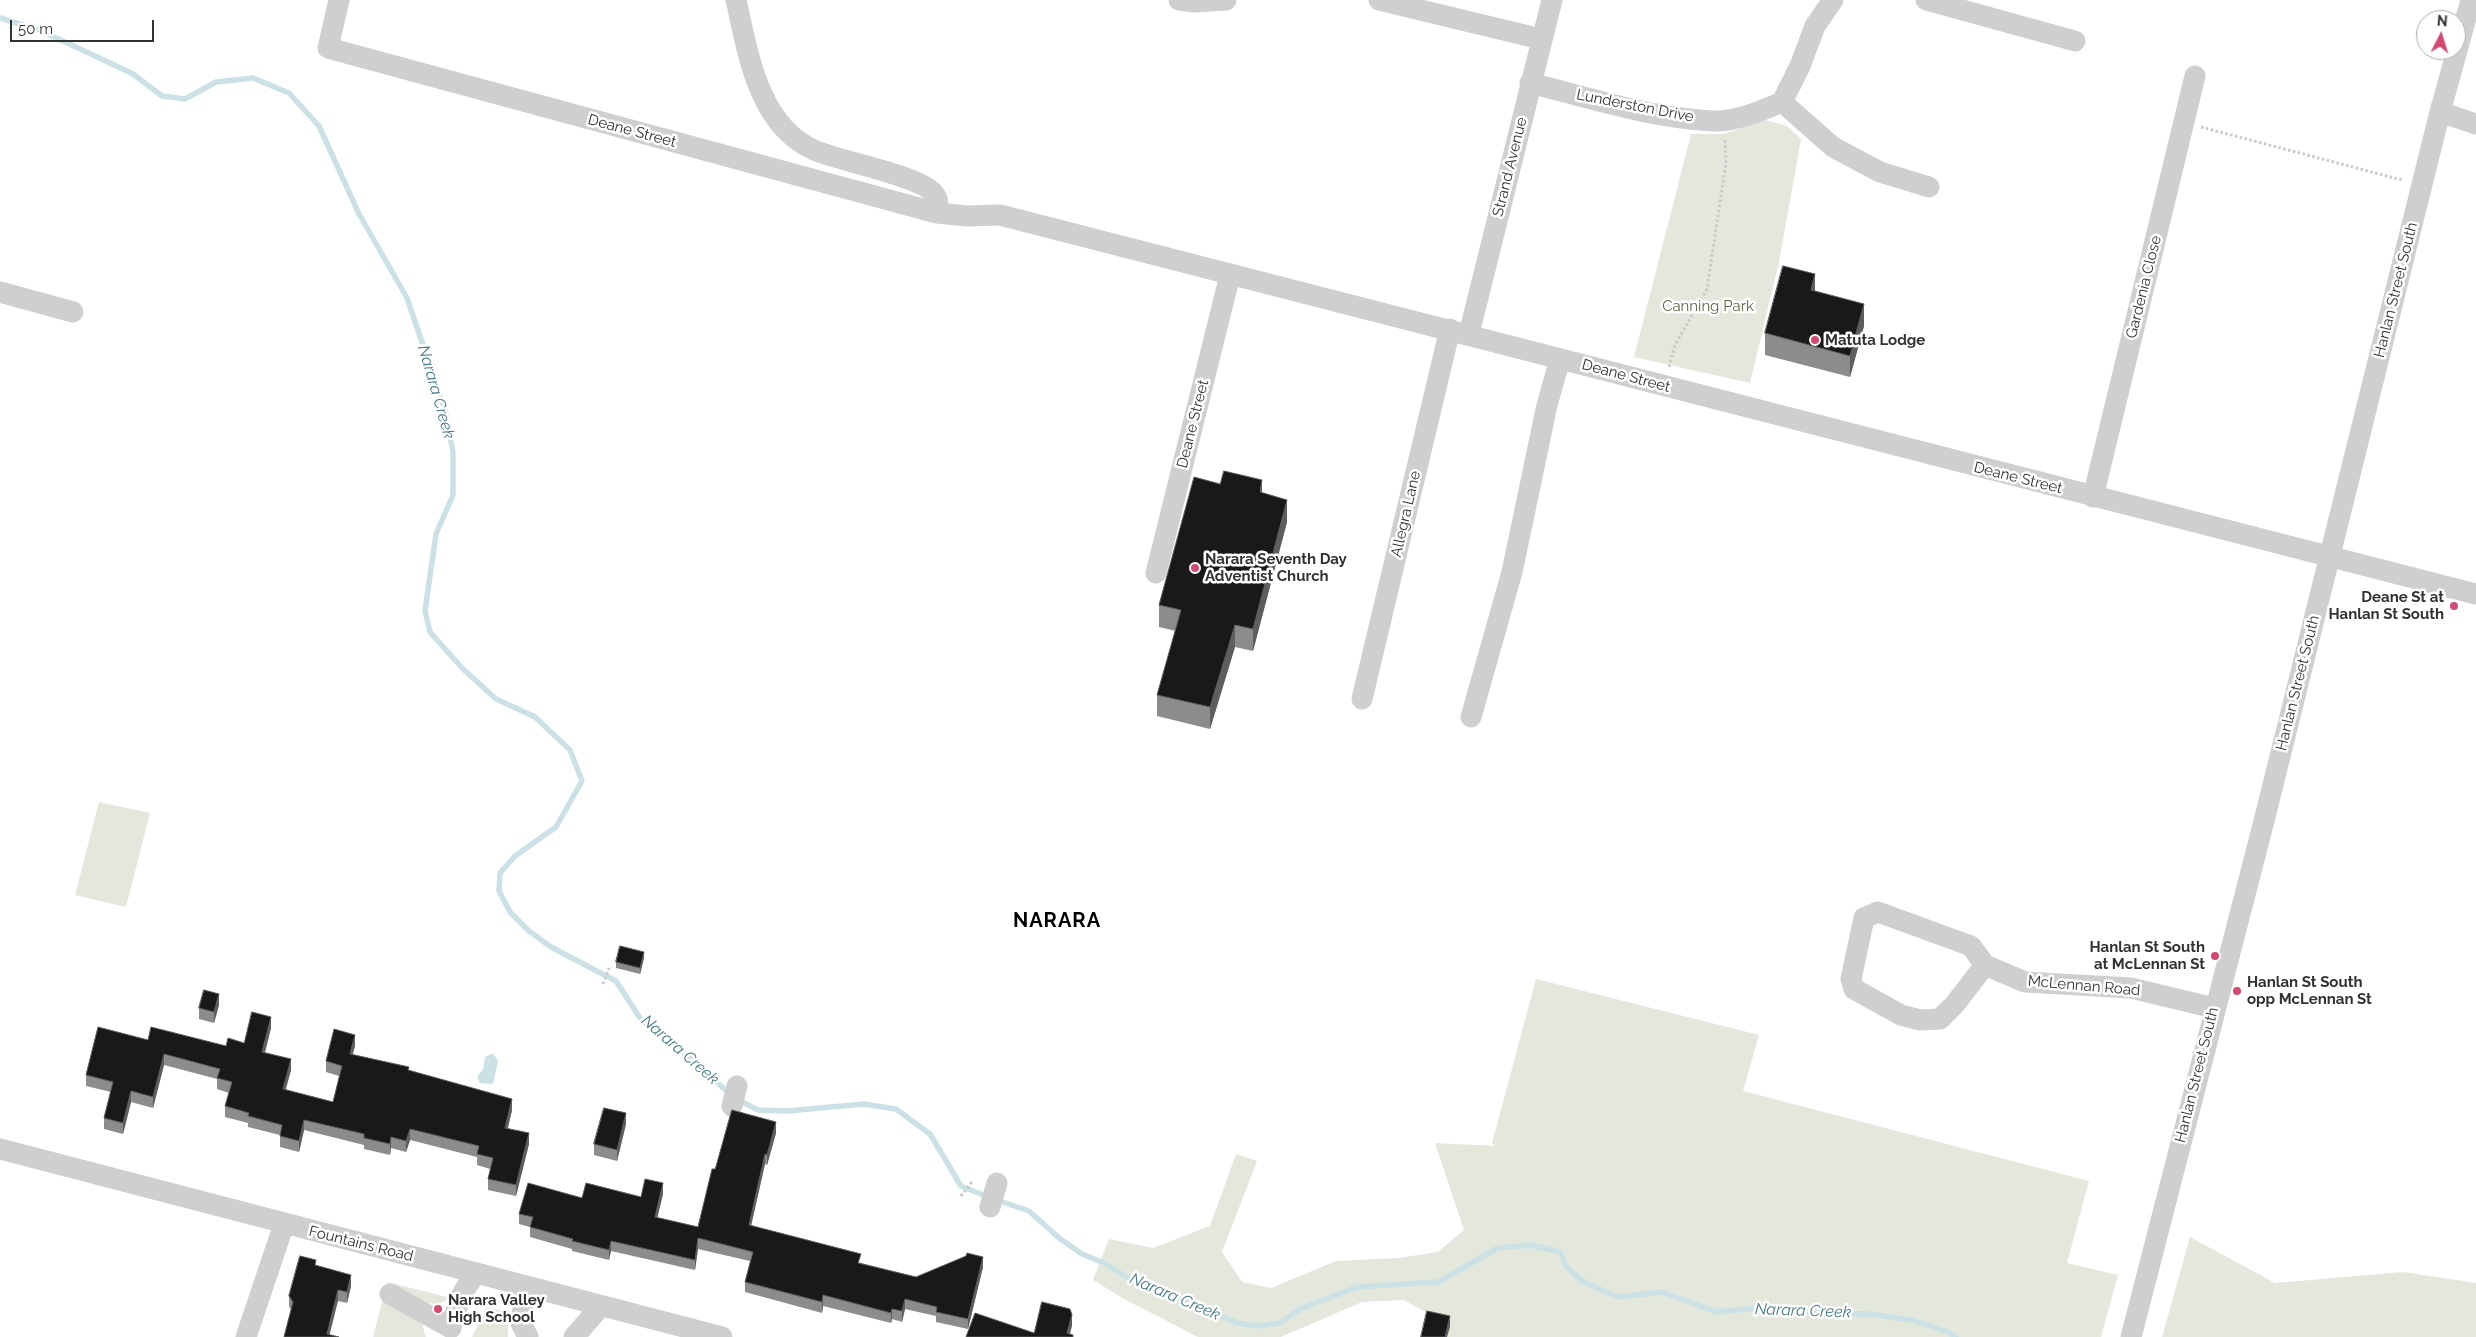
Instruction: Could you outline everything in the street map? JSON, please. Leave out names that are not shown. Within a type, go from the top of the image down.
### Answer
[{"type":"street","name":"Deane Street","points":[[339,0],[328,48],[937,213],[967,216],[1000,214],[1230,275],[1459,332],[2093,497],[2476,594]]},
{"type":"street","points":[[736,0],[748,51],[761,89],[773,117],[783,128],[813,150],[915,181],[935,194],[938,203],[937,213]]},
{"type":"street","points":[[1179,0],[1194,2],[1226,0]]},
{"type":"street","points":[[1379,0],[1541,39]]},
{"type":"street","name":"Strand Avenue","points":[[1459,332],[1552,0]]},
{"type":"street","points":[[1833,0],[1811,33],[1800,66],[1782,102],[1833,147],[1880,172],[1929,187]]},
{"type":"street","points":[[1926,0],[1950,3],[2075,41]]},
{"type":"street","name":"Hanlan Street South","points":[[2131,1337],[2214,1008],[2264,821],[2440,112],[2471,0]]},
{"type":"street","name":"Gardenia Close","points":[[2093,497],[2195,76]]},
{"type":"street","name":"Lunderston Drive","points":[[1530,83],[1646,112],[1714,121],[1750,115],[1782,102]]},
{"type":"street","points":[[2440,112],[2476,124]]},
{"type":"street","name":"Deane Street","points":[[1156,573],[1230,275]]},
{"type":"street","points":[[0,292],[73,312]]},
{"type":"street","name":"Allegra Lane","points":[[1362,698],[1459,332]]},
{"type":"street","points":[[1471,717],[1512,572],[1547,405],[1560,359]]},
{"type":"street","points":[[1878,912],[1971,946],[1985,965],[1955,1004],[1940,1019],[1920,1020],[1901,1015],[1854,989],[1851,979],[1864,918],[1878,912]]},
{"type":"street","name":"McLennan Road","points":[[1985,965],[2025,982],[2131,988],[2214,1008]]},
{"type":"street","name":"Fountains Road","points":[[0,1149],[722,1337]]},
{"type":"street","points":[[990,1207],[997,1183]]},
{"type":"street","points":[[246,1337],[284,1224]]},
{"type":"street","points":[[390,1294],[451,1328],[458,1300],[466,1285],[477,1273]]},
{"type":"street","points":[[526,1286],[521,1322],[528,1337]]},
{"type":"street","points":[[574,1337],[601,1306]]},
{"type":"path","points":[[1670,365],[1675,346],[1708,289],[1726,163],[1725,119]]},
{"type":"path","points":[[2184,123],[2402,180]]},
{"type":"path","points":[[603,984],[609,968]]},
{"type":"path","points":[[961,1196],[972,1182]]},
{"type":"green space","name":"Canning Park","points":[[1766,120],[1787,126],[1801,139],[1779,262],[1750,383],[1634,357],[1691,134],[1724,134]]},
{"type":"green space","points":[[99,802],[150,813],[126,907],[75,895]]},
{"type":"green space","points":[[1536,979],[1759,1035],[1743,1091],[2089,1181],[2067,1263],[2118,1275],[2101,1337],[1440,1337],[1444,1322],[1404,1300],[1362,1302],[1281,1337],[1198,1337],[1124,1299],[1093,1280],[1109,1239],[1153,1248],[1210,1226],[1236,1154],[1257,1161],[1222,1252],[1242,1282],[1271,1288],[1336,1261],[1398,1258],[1438,1252],[1464,1230],[1435,1143],[1496,1146],[1492,1143]]},
{"type":"green space","points":[[2190,1237],[2275,1283],[2403,1272],[2476,1283],[2476,1337],[2162,1337]]},
{"type":"green space","points":[[387,1282],[451,1298],[438,1304],[427,1303],[422,1324],[426,1337],[373,1337]]},
{"type":"green space","points":[[486,1307],[508,1312],[508,1337],[472,1337]]},
{"type":"shaded area","points":[[493,1053],[498,1061],[493,1084],[480,1083],[477,1077],[483,1069],[485,1057]]},
{"type":"building","name":"Matuta Lodge","points":[[1783,266],[1815,274],[1811,290],[1864,304],[1850,356],[1765,333]]},
{"type":"building","name":"Narara Seventh Day Adventist Church","points":[[1224,471],[1262,480],[1260,492],[1287,500],[1253,629],[1235,625],[1210,707],[1157,695],[1181,610],[1159,605],[1194,477],[1220,484]]},
{"type":"building","points":[[620,946],[644,952],[640,968],[616,962]]},
{"type":"building","points":[[204,990],[219,994],[214,1012],[199,1008]]},
{"type":"building","points":[[252,1012],[271,1017],[262,1052],[291,1059],[283,1089],[333,1102],[342,1066],[326,1061],[334,1029],[355,1035],[350,1054],[409,1067],[408,1070],[512,1099],[505,1128],[529,1133],[516,1185],[488,1179],[493,1158],[477,1154],[479,1146],[410,1129],[406,1141],[391,1137],[390,1144],[364,1138],[364,1134],[304,1120],[299,1141],[280,1136],[282,1125],[248,1116],[249,1113],[225,1106],[232,1082],[217,1078],[220,1069],[164,1054],[153,1097],[131,1091],[123,1123],[104,1118],[113,1082],[86,1075],[98,1027],[148,1040],[151,1027],[226,1046],[228,1038],[244,1043]]},
{"type":"building","points":[[604,1108],[626,1113],[617,1150],[594,1144]]},
{"type":"building","points":[[732,1110],[776,1122],[767,1155],[765,1154],[749,1225],[861,1254],[858,1263],[916,1277],[966,1256],[967,1253],[983,1257],[968,1319],[936,1312],[937,1307],[905,1299],[902,1311],[892,1309],[891,1313],[823,1295],[822,1302],[745,1282],[753,1252],[698,1238],[695,1260],[611,1241],[609,1250],[572,1241],[573,1239],[530,1227],[533,1217],[519,1214],[528,1183],[582,1198],[586,1183],[641,1197],[645,1179],[663,1183],[655,1217],[698,1227],[712,1169],[715,1169]]},
{"type":"building","points":[[300,1256],[316,1260],[315,1265],[351,1275],[347,1292],[338,1290],[327,1334],[339,1337],[284,1337],[293,1302],[289,1296]]},
{"type":"building","points":[[1042,1302],[1070,1309],[1072,1315],[1067,1333],[1073,1335],[1073,1337],[966,1337],[975,1313],[1034,1333]]},
{"type":"building","points":[[1427,1311],[1450,1316],[1445,1337],[1421,1337]]},
{"type":"waterway","name":"Narara Creek","points":[[0,18],[39,30],[133,74],[162,96],[185,99],[216,82],[253,78],[289,93],[319,126],[359,214],[407,298],[445,410],[453,452],[453,495],[436,534],[425,611],[430,632],[463,669],[496,699],[535,717],[570,750],[582,781],[556,827],[515,856],[500,873],[499,891],[510,912],[529,931],[551,947],[616,981],[642,1021],[695,1062],[731,1095]]},
{"type":"waterway","name":"Narara Creek","points":[[738,1100],[758,1110],[787,1111],[864,1104],[896,1109],[930,1134],[961,1186],[988,1197]]},
{"type":"waterway","name":"Narara Creek","points":[[997,1200],[1029,1211],[1059,1238],[1082,1254],[1104,1263],[1141,1286],[1171,1294],[1237,1323],[1258,1326],[1280,1323],[1300,1309],[1357,1287],[1438,1282],[1498,1248],[1530,1245],[1560,1252],[1566,1266],[1582,1281],[1617,1297],[1662,1292],[1717,1312],[1768,1307],[1810,1313],[1869,1314],[1912,1320],[1948,1332],[1956,1337]]},
{"type":"place","name":"Matuta Lodge","points":[[1815,340]]},
{"type":"place","name":"Narara Seventh Day Adventist Church","points":[[1195,568]]},
{"type":"place","name":"Deane St at Hanlan St South","points":[[2454,606]]},
{"type":"place","name":"Hanlan St South at McLennan St","points":[[2215,956]]},
{"type":"place","name":"Hanlan St South opp McLennan St","points":[[2237,991]]},
{"type":"place","name":"Narara Valley High School","points":[[438,1309]]},
{"type":"district","name":"NARARA","points":[[1057,921]]}]
